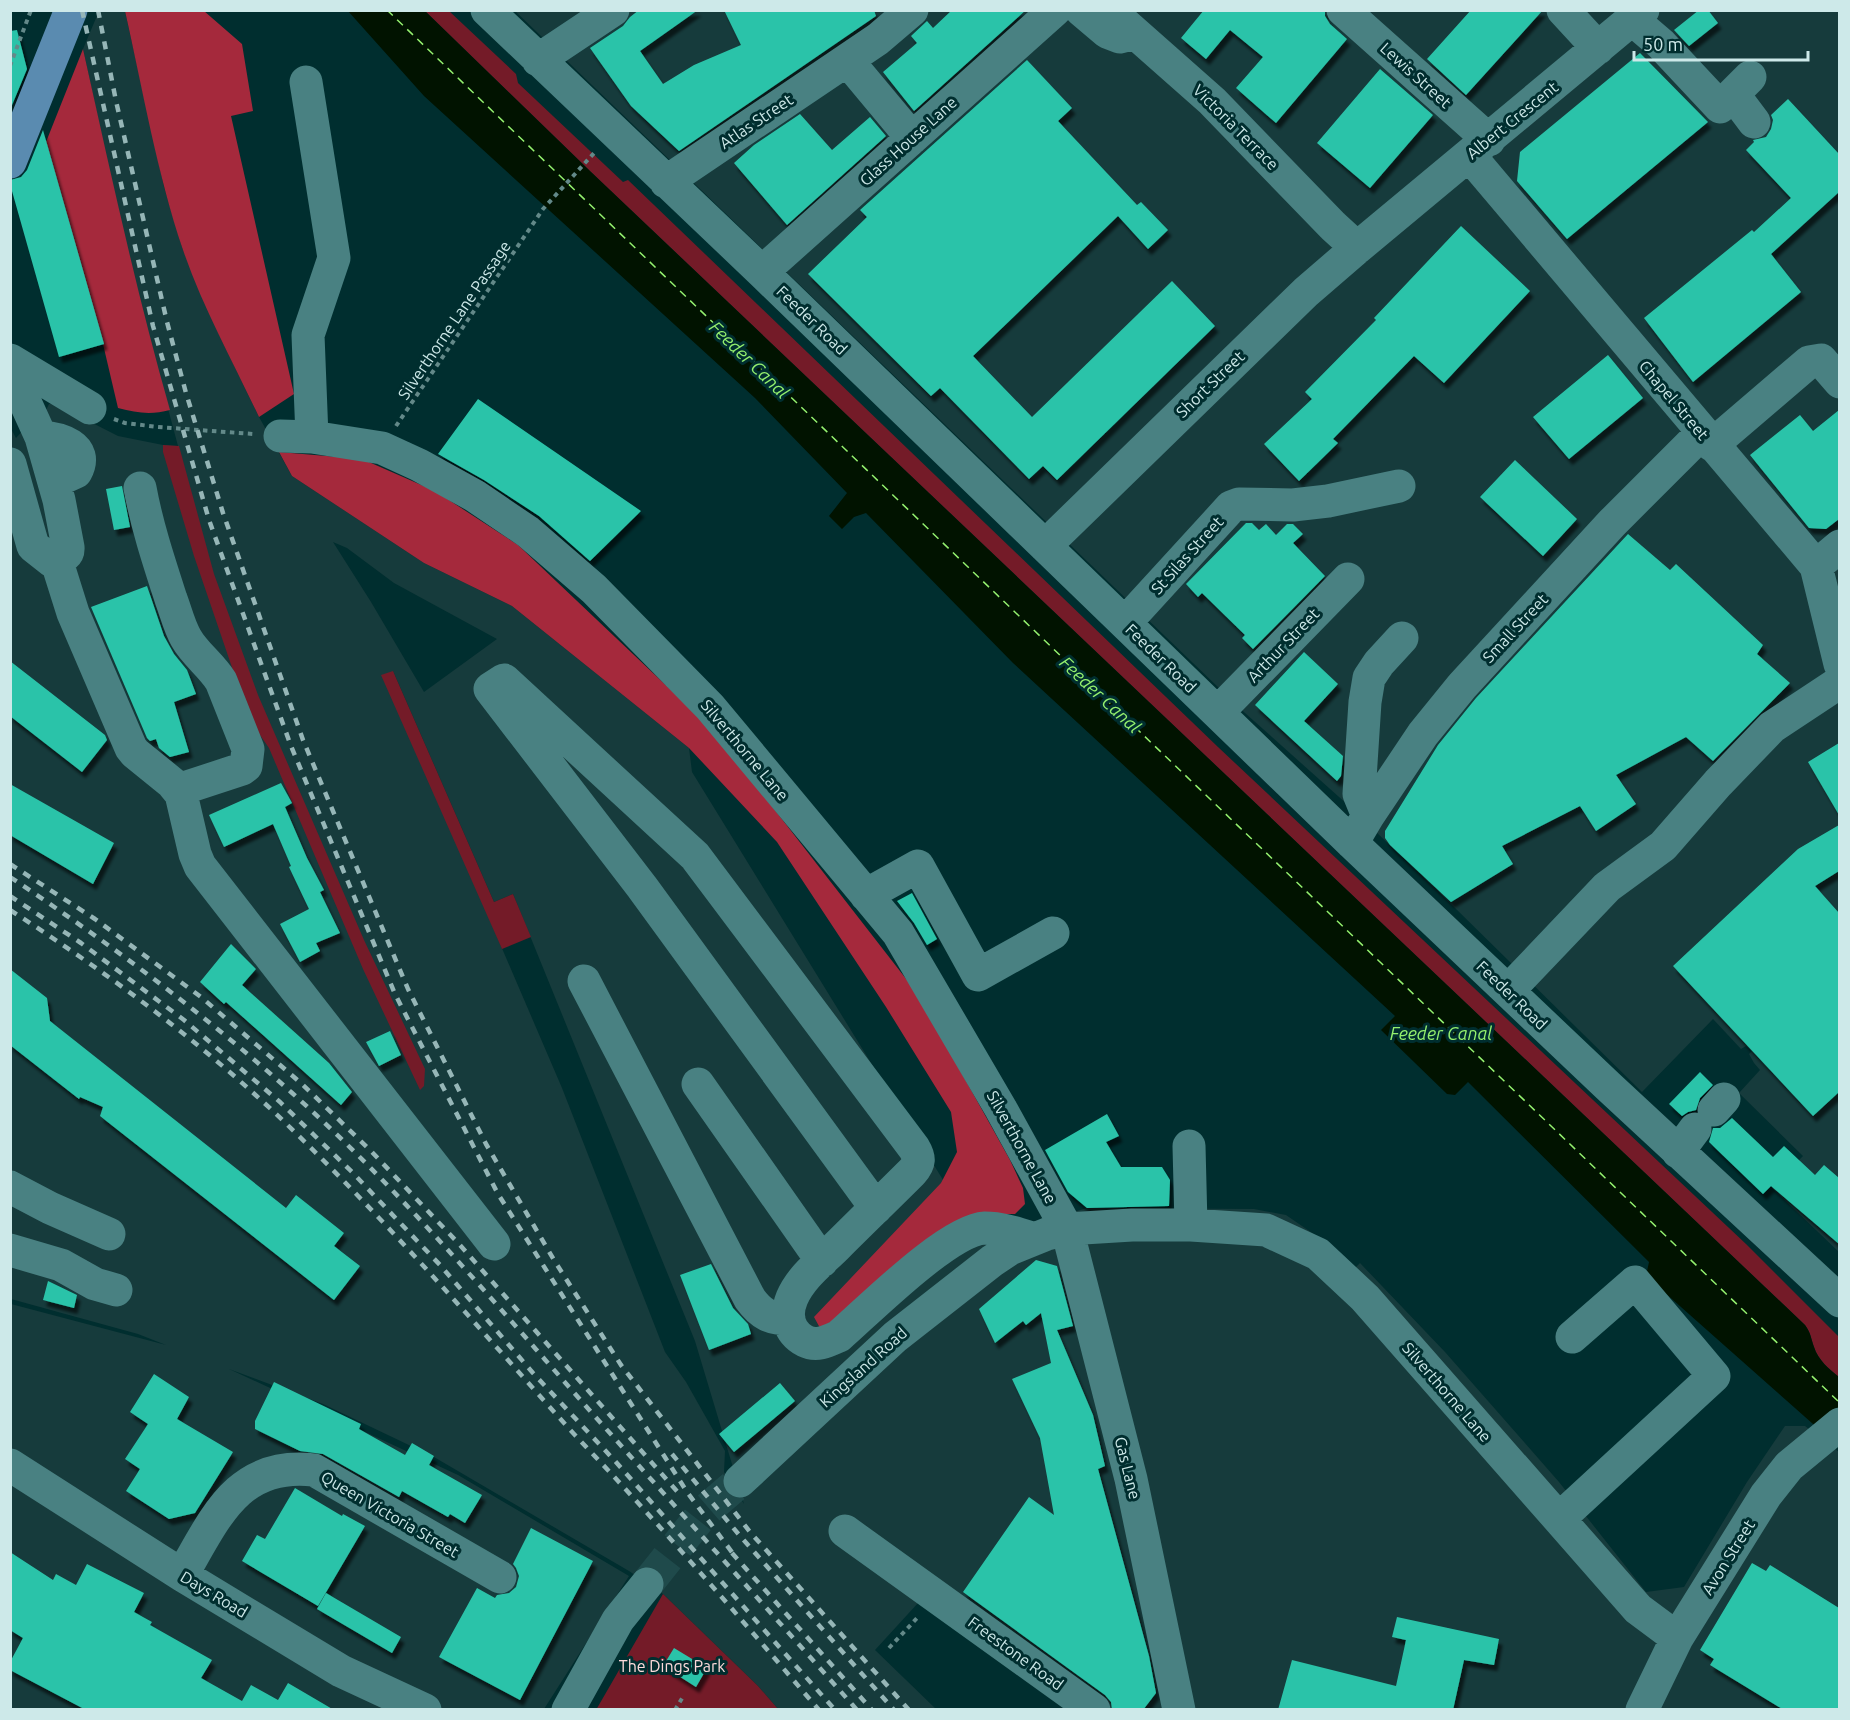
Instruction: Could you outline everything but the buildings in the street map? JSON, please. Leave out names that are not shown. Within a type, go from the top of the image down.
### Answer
[{"type":"main road","points":[[10,103],[47,10]]},
{"type":"main road","points":[[10,162],[71,10]]},
{"type":"street","name":"Feeder Road","points":[[487,10],[1218,712],[1360,830],[1508,992],[1703,1122],[1839,1301]]},
{"type":"street","points":[[538,60],[613,10]]},
{"type":"street","name":"Atlas Street","points":[[666,182],[878,39],[912,10]]},
{"type":"street","name":"Glass House Lane","points":[[762,273],[1055,10]]},
{"type":"street","name":"Lewis Street","points":[[1343,10],[1479,148]]},
{"type":"street","points":[[1563,10],[1598,48]]},
{"type":"street","points":[[1638,15],[1661,44],[1734,92],[1754,122]]},
{"type":"street","name":"Albert Crescent","points":[[1369,238],[1638,15]]},
{"type":"street","name":"Victoria Terrace","points":[[1109,16],[1212,100],[1333,226],[1369,238]]},
{"type":"street","points":[[847,60],[912,138]]},
{"type":"street","points":[[296,436],[308,335],[334,258],[306,82]]},
{"type":"street","name":"Chapel Street","points":[[1479,148],[1707,439],[1828,556],[1839,664]]},
{"type":"street","name":"Short Street","points":[[1045,546],[1306,292],[1369,238]]},
{"type":"street","points":[[10,360],[90,408]]},
{"type":"street","name":"Small Street","points":[[1360,830],[1423,734],[1461,686],[1612,523],[1707,439],[1809,362],[1821,360],[1839,382]]},
{"type":"street","points":[[10,369],[41,437],[57,438],[67,442],[75,449],[78,456],[79,465],[76,472],[54,482],[69,550],[66,556],[52,561],[33,546],[10,464]]},
{"type":"street","name":"Silverthorne Lane","points":[[296,436],[382,448],[419,465],[475,496],[528,532],[594,590],[710,706],[898,933],[1001,1109],[1067,1229]]},
{"type":"street","name":"St Silas Street","points":[[1125,623],[1231,507],[1239,504],[1305,504],[1399,486]]},
{"type":"street","points":[[140,488],[144,514],[156,556],[184,636],[221,681],[249,751],[246,766],[241,770],[178,790]]},
{"type":"street","points":[[56,560],[73,613],[133,751],[178,790],[200,866],[494,1244]]},
{"type":"street","name":"Arthur Street","points":[[1218,712],[1348,579]]},
{"type":"street","points":[[1360,830],[1359,794],[1365,702],[1369,678],[1379,663],[1402,638]]},
{"type":"street","points":[[876,1208],[642,887],[490,689],[504,680],[695,856],[914,1148],[919,1158],[918,1166],[876,1208],[804,1279],[792,1298],[789,1319],[790,1327],[798,1337],[809,1343],[822,1344],[839,1336],[935,1252],[960,1236],[984,1228],[1004,1230],[1035,1239]]},
{"type":"street","points":[[1508,992],[1607,887],[1663,846],[1718,783],[1772,727],[1839,682]]},
{"type":"street","points":[[866,894],[918,866],[978,975],[1053,933]]},
{"type":"street","points":[[584,981],[750,1299],[767,1317],[789,1319]]},
{"type":"street","points":[[698,1084],[822,1261]]},
{"type":"street","points":[[1189,1146],[1191,1225]]},
{"type":"street","points":[[10,1187],[108,1234]]},
{"type":"street","name":"Silverthorne Lane","points":[[992,1261],[1010,1249],[1067,1229],[1132,1224],[1266,1230],[1318,1254],[1365,1298],[1638,1609],[1677,1638]]},
{"type":"street","name":"Gas Lane","points":[[1067,1229],[1131,1479],[1179,1710]]},
{"type":"street","points":[[10,1250],[61,1265],[90,1282],[116,1290]]},
{"type":"street","name":"Kingsland Road","points":[[740,1481],[895,1337],[992,1261]]},
{"type":"street","points":[[1559,1519],[1714,1376],[1635,1282],[1572,1337]]},
{"type":"street","name":"Avon Street","points":[[1642,1710],[1677,1638],[1766,1495],[1789,1466],[1831,1430]]},
{"type":"street","name":"Days Road","points":[[10,1465],[182,1575],[341,1671],[425,1710]]},
{"type":"street","name":"Queen Victoria Street","points":[[182,1575],[220,1511],[245,1485],[265,1473],[294,1468],[314,1470],[500,1577]]},
{"type":"street","name":"Freestone Road","points":[[845,1531],[1094,1710]]},
{"type":"street","points":[[568,1710],[618,1620],[646,1584]]},
{"type":"path","points":[[10,66],[31,10]]},
{"type":"path","name":"Silverthorne Lane Passage","points":[[390,435],[543,208],[596,152],[591,148]]},
{"type":"path","points":[[90,408],[124,423],[158,428],[296,436]]},
{"type":"path","points":[[889,1648],[938,1596]]},
{"type":"path","points":[[675,1710],[684,1695]]},
{"type":"shaded area","points":[[99,11],[125,11],[164,187],[183,250],[222,341],[259,417],[292,476],[424,563],[512,606],[689,748],[692,772],[980,1240],[1087,1208],[1254,1209],[1286,1215],[1331,1246],[1354,1269],[1360,1263],[1445,1352],[1559,1482],[1646,1592],[1684,1587],[1747,1482],[1785,1426],[1805,1426],[1839,1452],[1839,1709],[1107,1709],[929,1591],[875,1650],[936,1709],[778,1709],[758,1686],[663,1594],[629,1571],[434,1457],[323,1404],[229,1369],[458,1475],[629,1576],[544,1709],[11,1709],[11,1304],[166,1345],[138,1334],[11,1299],[10,427],[16,438],[34,418],[42,418],[49,404],[53,403],[118,436],[178,446],[122,230],[83,49]],"holes":[[[333,542],[347,548],[394,583],[497,639],[424,692]],[[393,671],[494,902],[513,894],[695,1341],[744,1504],[724,1472],[725,1451],[686,1382],[665,1352],[562,1088],[437,797]]]},
{"type":"shaded area","points":[[125,11],[204,11],[242,44],[253,111],[231,116],[294,394],[259,417],[209,314],[183,250],[158,162]]},
{"type":"shaded area","points":[[515,11],[1839,11],[1839,1252],[1772,1188],[1803,1156],[1739,1093],[1760,1070],[1749,1054],[1752,1051],[1746,1046],[1741,1049],[1713,1019],[1642,1092],[1348,805],[1245,713]]},
{"type":"shaded area","points":[[83,49],[113,185],[170,410],[144,413],[118,408],[103,344],[46,142]]},
{"type":"shaded area","points":[[279,452],[362,459],[435,491],[518,545],[712,729],[917,993],[1010,1160],[1023,1188],[1025,1204],[1015,1214],[988,1214],[839,1318],[820,1328],[814,1317],[941,1183],[957,1152],[951,1112],[886,1007],[777,842],[689,748],[512,606],[424,563],[292,476]]},
{"type":"green space","points":[[425,11],[449,11],[516,74],[518,83],[623,182],[628,180],[1218,747],[1746,1244],[1839,1337],[1839,1377],[1818,1356],[1805,1325],[591,172]]},
{"type":"green space","points":[[163,445],[179,446],[214,574],[258,695],[364,940],[425,1069],[424,1086],[420,1090],[363,969],[269,748],[253,729],[194,556],[163,452]]},
{"type":"green space","points":[[393,671],[494,902],[513,894],[531,937],[502,949],[381,675]]},
{"type":"green space","name":"The Dings Park","points":[[663,1594],[758,1686],[778,1709],[596,1710]]},
{"type":"water","name":"Feeder Canal","points":[[348,11],[425,11],[591,172],[1805,1325],[1818,1356],[1839,1377],[1839,1447],[1646,1276],[1649,1262],[1468,1082],[1455,1095],[1447,1094],[1381,1030],[1395,1016],[1013,663],[866,513],[854,517],[842,529],[829,516],[847,493],[755,398],[424,96]]},
{"type":"ferry route","points":[[387,10],[1840,1403]]},
{"type":"tunnel","points":[[647,1584],[704,1512],[740,1481]]},
{"type":"railway","points":[[82,10],[153,326],[209,520],[291,746],[395,994],[498,1194],[687,1492],[737,1559]]},
{"type":"railway","points":[[98,10],[116,101],[167,322],[223,513],[303,740],[408,989],[486,1144],[554,1260],[621,1365],[750,1532],[909,1710]]},
{"type":"railway","points":[[10,864],[95,919],[201,997],[302,1084],[371,1151],[460,1245],[682,1497]]},
{"type":"railway","points":[[10,877],[119,953],[224,1034],[291,1092],[365,1162],[469,1273],[857,1710]]},
{"type":"railway","points":[[10,896],[81,943],[184,1020],[280,1102],[352,1172],[440,1265],[533,1373],[615,1461],[835,1710]]},
{"type":"railway","points":[[10,910],[113,980],[212,1057],[311,1148],[418,1260],[644,1509],[819,1710]]},
{"type":"railway","points":[[672,1454],[740,1536],[894,1710]]},
{"type":"railway","points":[[732,1553],[872,1710]]}]
